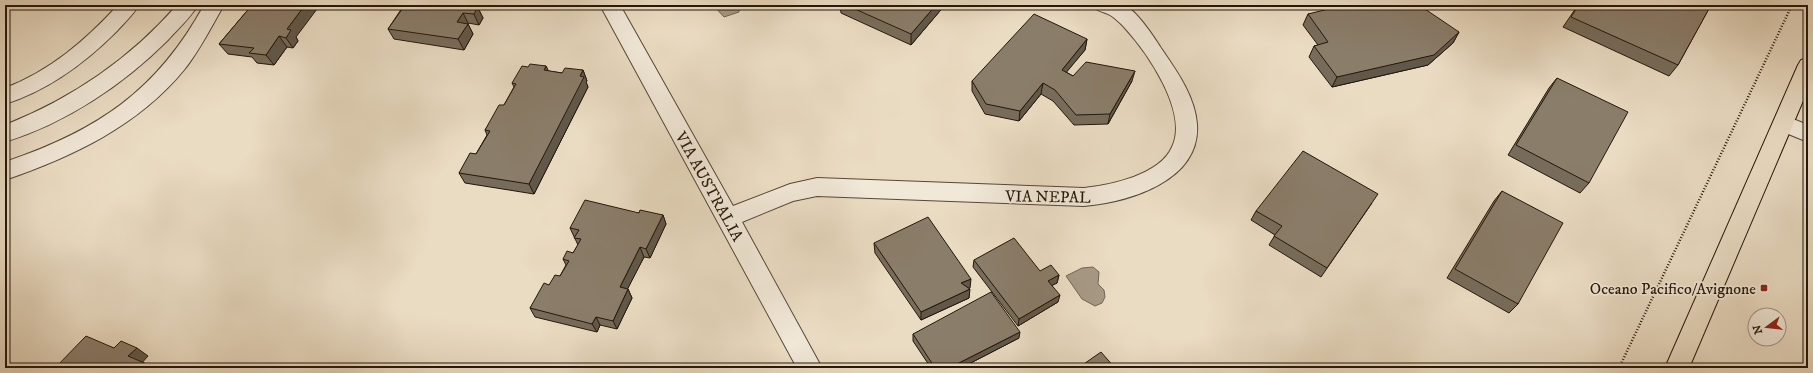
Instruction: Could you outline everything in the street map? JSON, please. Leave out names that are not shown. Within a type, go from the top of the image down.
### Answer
[{"type":"main road","points":[[1677,368],[1783,123],[1806,77]]},
{"type":"street","points":[[5,96],[54,73],[84,51],[129,5]]},
{"type":"street","points":[[5,134],[60,110],[97,87],[147,48],[169,28],[188,5]]},
{"type":"street","points":[[5,170],[71,146],[108,125],[132,109],[155,89],[177,62],[198,33],[214,5]]},
{"type":"street","name":"VIA AUSTRALIA","points":[[610,5],[810,368]]},
{"type":"street","name":"VIA NEPAL","points":[[728,218],[790,193],[817,187],[1076,198],[1127,190],[1148,180],[1174,162],[1184,142],[1186,124],[1182,105],[1168,75],[1151,48],[1113,7]]},
{"type":"street","points":[[1783,123],[1808,134]]},
{"type":"path","points":[[1619,368],[1792,5]]},
{"type":"shaded area","points":[[713,5],[739,5],[739,12],[724,17]]},
{"type":"shaded area","points":[[1093,267],[1099,272],[1098,284],[1104,290],[1105,297],[1102,303],[1095,306],[1082,299],[1066,276],[1082,268]]},
{"type":"building","points":[[252,5],[305,5],[287,29],[291,30],[286,38],[279,36],[266,55],[249,53],[254,48],[219,44]]},
{"type":"building","points":[[405,5],[471,5],[470,6],[478,7],[474,14],[463,13],[457,22],[468,24],[458,39],[388,29]]},
{"type":"building","points":[[846,5],[936,5],[911,34]]},
{"type":"building","points":[[1345,5],[1380,5],[1383,8],[1419,5],[1459,32],[1434,55],[1337,77],[1314,46],[1328,42],[1308,14]]},
{"type":"building","points":[[1579,5],[1711,5],[1678,65],[1571,17]]},
{"type":"building","points":[[1034,14],[1087,39],[1062,70],[1073,76],[1086,62],[1135,71],[1110,114],[1076,115],[1055,90],[1043,83],[1020,111],[986,104],[972,81]]},
{"type":"building","points":[[530,64],[546,66],[544,70],[562,73],[565,68],[583,70],[580,76],[584,77],[529,184],[459,173],[470,153],[476,154],[490,131],[485,130],[499,105],[504,105],[516,84],[512,83],[522,66],[528,67]]},
{"type":"building","points":[[1557,78],[1628,112],[1589,183],[1516,145]]},
{"type":"building","points":[[1303,151],[1378,194],[1327,268],[1274,236],[1282,226],[1256,211]]},
{"type":"building","points":[[1502,191],[1563,223],[1518,304],[1455,269]]},
{"type":"building","points":[[585,200],[639,213],[640,210],[663,215],[646,249],[640,247],[620,287],[628,289],[613,321],[596,317],[592,324],[530,308],[544,283],[549,285],[555,275],[560,276],[569,261],[563,259],[567,251],[573,253],[581,239],[574,238],[579,230],[570,228]]},
{"type":"building","points":[[928,217],[971,279],[961,283],[970,289],[921,312],[874,243]]},
{"type":"building","points":[[1014,238],[1040,271],[1051,265],[1059,275],[1048,281],[1060,295],[1019,319],[974,260]]},
{"type":"building","points":[[991,292],[1020,332],[949,368],[935,368],[913,334]]},
{"type":"building","points":[[86,336],[114,348],[121,341],[137,348],[128,356],[149,365],[147,368],[55,368]]},
{"type":"building","points":[[1101,352],[1115,368],[1078,368]]},
{"type":"place","name":"Oceano Pacifico/Avignone","points":[[1764,288]]}]
